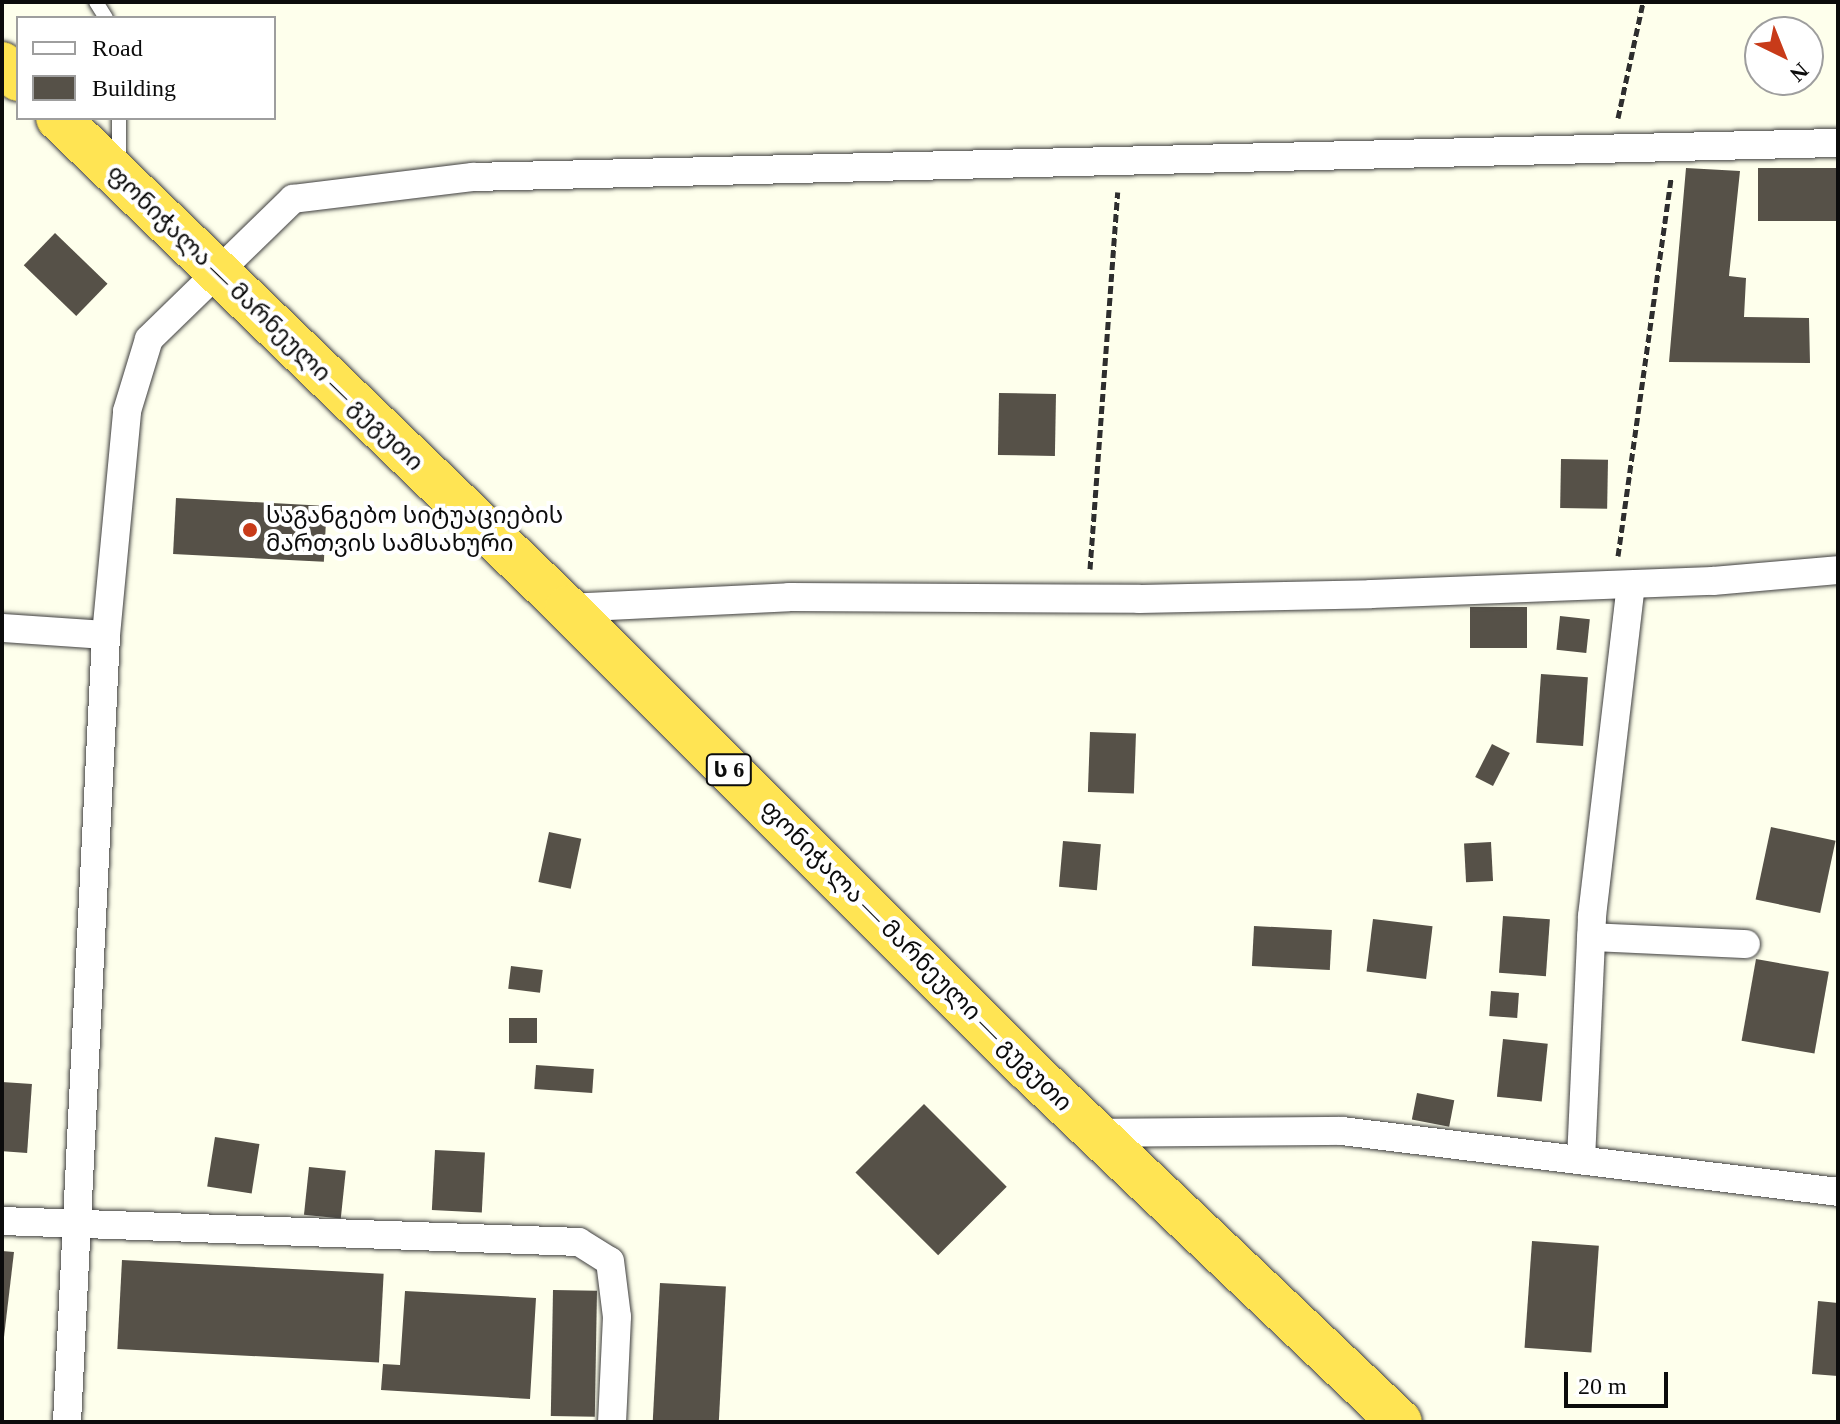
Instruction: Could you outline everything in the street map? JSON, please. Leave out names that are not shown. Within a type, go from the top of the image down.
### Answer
[{"type":"highway","name":"ფონიჭალა — მარნეული — გუგუთი","points":[[60,120],[567,608],[1094,1133],[1400,1422]]},
{"type":"street","points":[[67,1422],[106,635],[127,411],[149,339],[293,199],[473,177],[1838,143]]},
{"type":"street","points":[[567,608],[789,597],[1087,599],[1622,585],[1838,570]]},
{"type":"street","points":[[1581,1160],[1591,937],[1622,585]]},
{"type":"street","points":[[2,628],[106,635]]},
{"type":"street","points":[[1591,937],[1746,944]]},
{"type":"street","points":[[1094,1133],[1342,1131],[1838,1192]]},
{"type":"street","points":[[2,1221],[579,1242],[610,1261],[617,1317],[612,1422]]},
{"type":"lane","points":[[119,120],[120,179]]},
{"type":"path","points":[[1612,148],[1643,2]]},
{"type":"path","points":[[1622,585],[1675,147]]},
{"type":"path","points":[[1087,599],[1120,163]]},
{"type":"building","points":[[1686,168],[1740,171],[1729,276],[1746,278],[1744,317],[1809,318],[1810,363],[1669,362]]},
{"type":"building","points":[[1758,168],[1838,168],[1838,221],[1758,221]]},
{"type":"building","points":[[55,233],[108,284],[76,316],[24,265]]},
{"type":"building","points":[[999,393],[1056,394],[1055,456],[998,455]]},
{"type":"building","points":[[1561,459],[1608,460],[1607,509],[1560,508]]},
{"type":"building","name":"საგანგებო სიტუაციების მართვის სამსახური","points":[[176,498],[327,506],[324,562],[173,554]]},
{"type":"building","points":[[1470,607],[1527,607],[1527,648],[1470,648]]},
{"type":"building","points":[[1560,616],[1590,619],[1586,653],[1556,650]]},
{"type":"building","points":[[1541,674],[1588,677],[1583,746],[1536,743]]},
{"type":"building","points":[[1090,732],[1136,734],[1134,794],[1088,792]]},
{"type":"building","points":[[1492,744],[1510,753],[1493,786],[1475,777]]},
{"type":"building","points":[[1771,827],[1836,841],[1820,913],[1756,899]]},
{"type":"building","points":[[549,832],[581,839],[571,889],[538,882]]},
{"type":"building","points":[[1063,841],[1101,844],[1097,890],[1059,887]]},
{"type":"building","points":[[1491,842],[1493,881],[1466,882],[1464,843]]},
{"type":"building","points":[[1503,916],[1550,919],[1546,976],[1499,973]]},
{"type":"building","points":[[1373,919],[1433,926],[1426,979],[1367,972]]},
{"type":"building","points":[[1254,926],[1332,930],[1330,970],[1252,966]]},
{"type":"building","points":[[1756,959],[1829,972],[1814,1054],[1742,1041]]},
{"type":"building","points":[[511,966],[543,970],[540,993],[508,989]]},
{"type":"building","points":[[1491,991],[1519,993],[1517,1018],[1489,1016]]},
{"type":"building","points":[[509,1018],[537,1018],[537,1043],[509,1043]]},
{"type":"building","points":[[1503,1039],[1548,1044],[1542,1101],[1497,1097]]},
{"type":"building","points":[[536,1065],[594,1069],[592,1093],[534,1089]]},
{"type":"building","points":[[2,1082],[32,1084],[27,1153],[2,1151]]},
{"type":"building","points":[[1417,1093],[1454,1100],[1449,1127],[1412,1120]]},
{"type":"building","points":[[924,1104],[1007,1187],[938,1255],[855,1173]]},
{"type":"building","points":[[215,1137],[259,1144],[252,1193],[207,1186]]},
{"type":"building","points":[[435,1150],[485,1153],[482,1213],[432,1210]]},
{"type":"building","points":[[309,1167],[346,1171],[341,1219],[304,1215]]},
{"type":"building","points":[[1532,1241],[1599,1246],[1591,1352],[1525,1348]]},
{"type":"building","points":[[2,1251],[14,1252],[4,1337],[2,1337]]},
{"type":"building","points":[[122,1260],[384,1274],[379,1363],[117,1349]]},
{"type":"building","points":[[660,1283],[726,1286],[719,1422],[653,1422]]},
{"type":"building","points":[[553,1290],[597,1291],[595,1417],[551,1416]]},
{"type":"building","points":[[405,1291],[536,1298],[530,1399],[381,1390],[383,1364],[400,1365]]},
{"type":"building","points":[[1818,1301],[1838,1303],[1838,1376],[1812,1374]]},
{"type":"place","name":"საგანგებო სიტუაციების მართვის სამსახური","points":[[250,530]]}]
